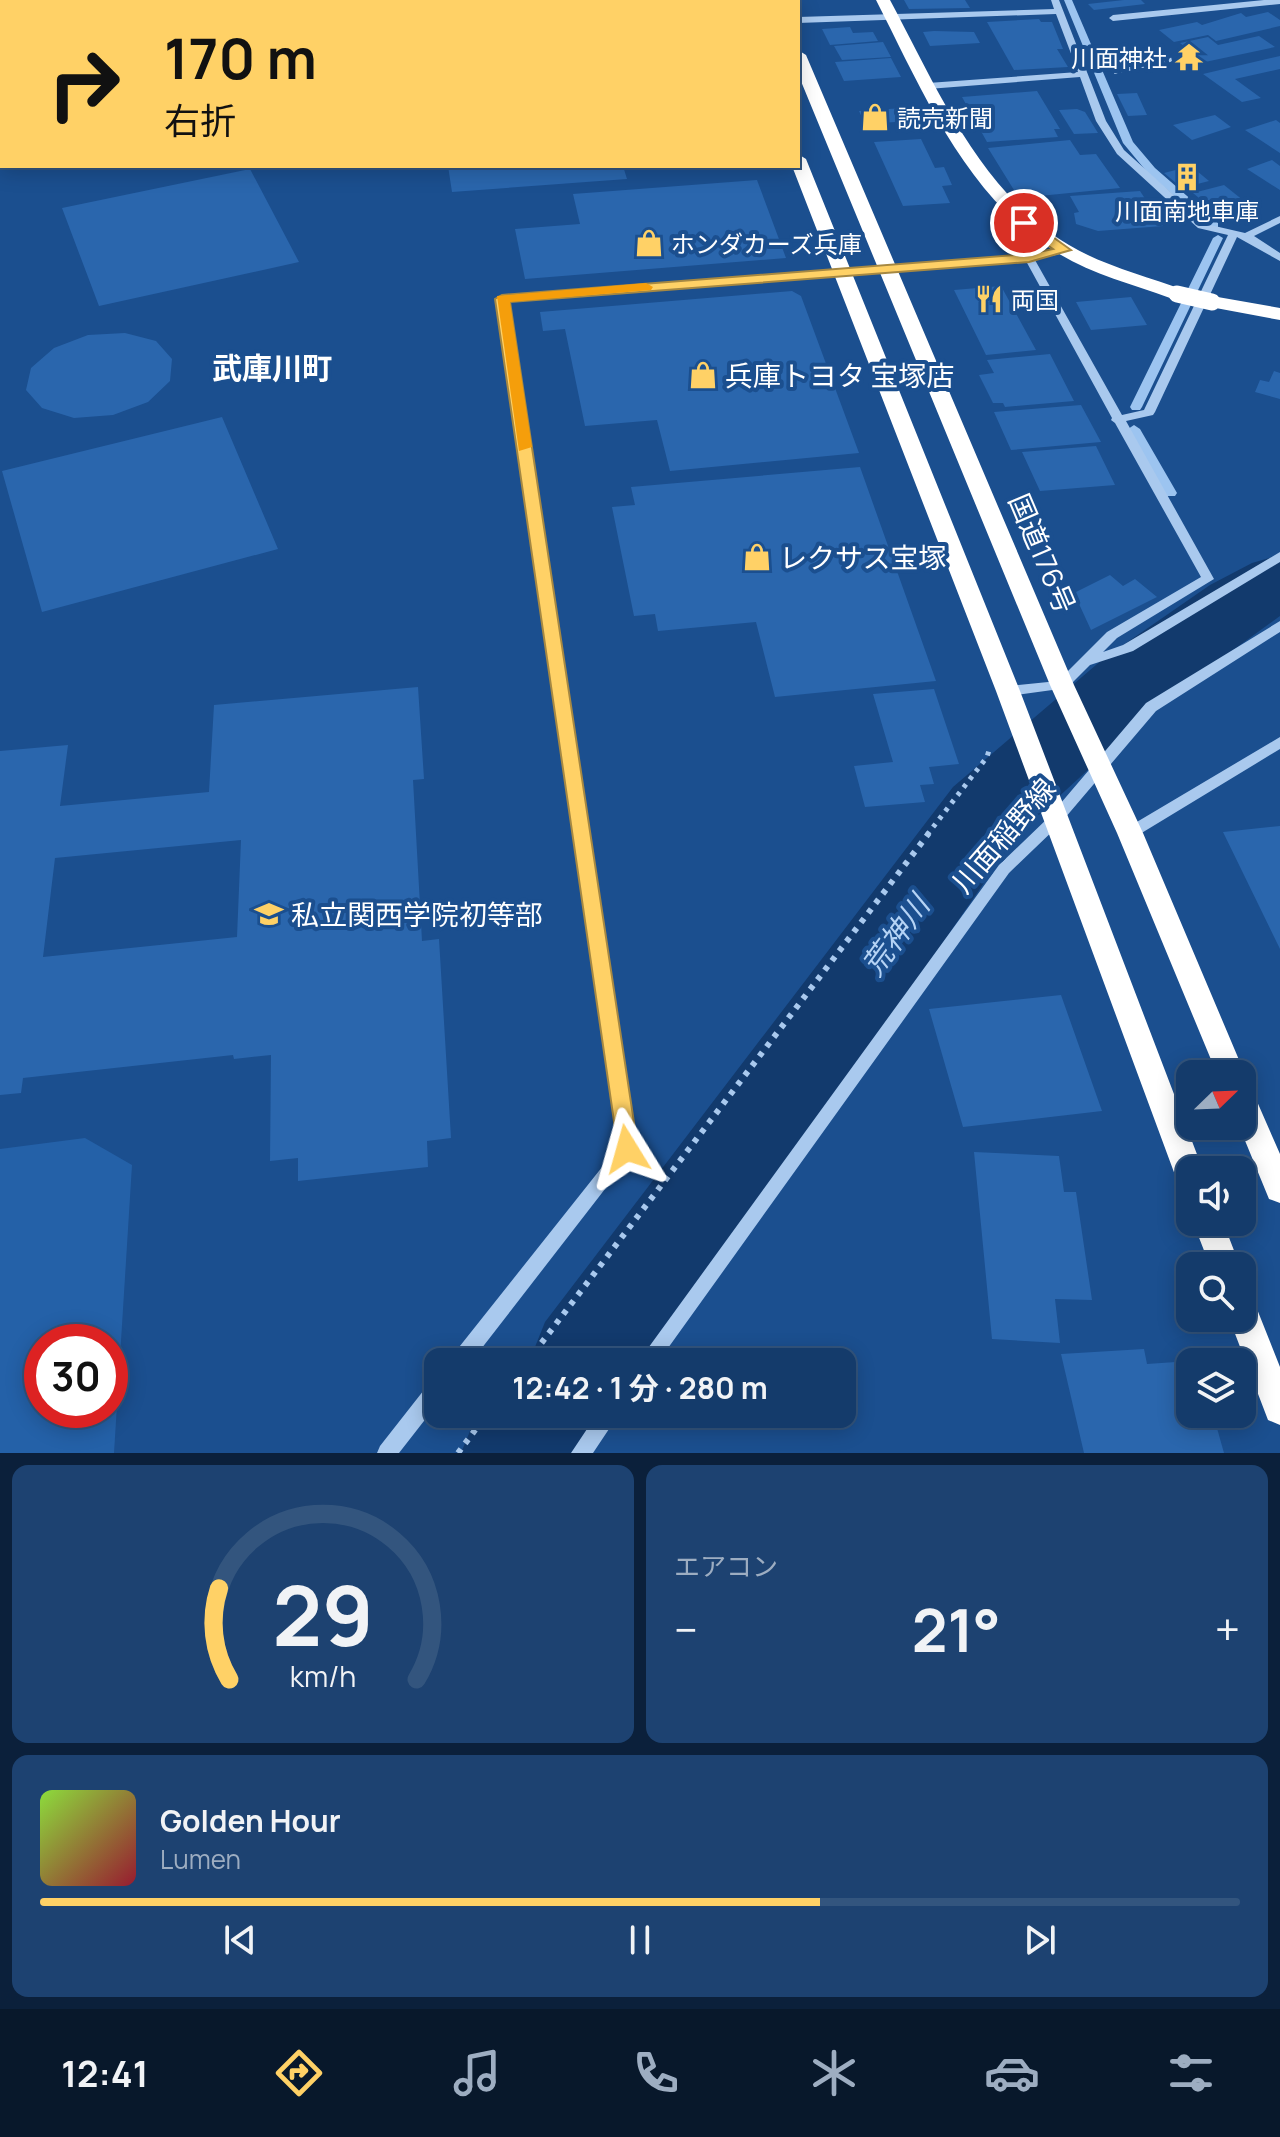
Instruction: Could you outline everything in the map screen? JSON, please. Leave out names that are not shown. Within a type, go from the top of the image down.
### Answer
[{"type":"highway","points":[[883,0],[928,86],[993,190],[1024,223],[1064,250],[1177,294],[1280,314]]},
{"type":"highway","name":"国道176号","points":[[800,60],[1066,695],[1130,833],[1225,1060]]},
{"type":"highway","points":[[800,164],[1008,691],[1050,810],[1183,1156]]},
{"type":"highway","points":[[1256,1132],[1280,1189]]},
{"type":"highway","points":[[1250,1332],[1280,1409]]},
{"type":"street","points":[[1055,0],[1101,121],[1120,152],[1202,226],[1240,234],[1280,258]]},
{"type":"street","points":[[1113,18],[1280,1]]},
{"type":"street","points":[[800,20],[1060,11]]},
{"type":"street","points":[[928,86],[1083,74]]},
{"type":"street","points":[[1117,420],[1149,412],[1240,234],[1280,219]]},
{"type":"street","points":[[470,1348],[627,1149],[502,299],[1029,258],[1064,250]]},
{"type":"street","points":[[1008,691],[1066,695],[1087,663],[1112,635],[1208,579],[1029,258]]},
{"type":"street","points":[[1087,663],[1128,648],[1280,556]]},
{"type":"street","name":"川面稲野線","points":[[657,1348],[1050,810],[1151,707],[1278,629]]},
{"type":"street","points":[[1130,833],[1280,742]]},
{"type":"street","points":[[387,1453],[424,1406]]},
{"type":"street","points":[[581,1453],[599,1428]]},
{"type":"path","points":[[1119,72],[1175,59]]},
{"type":"path","points":[[538,1348],[987,757],[991,743]]},
{"type":"path","points":[[458,1453],[477,1428]]},
{"type":"shaded area","points":[[85,1138],[132,1165],[122,1324],[24,1324],[24,1428],[116,1428],[114,1453],[0,1453],[0,1149]]},
{"type":"building","points":[[904,0],[965,0],[970,8],[909,9]]},
{"type":"building","points":[[1141,0],[1145,4],[1094,10],[1088,4]]},
{"type":"building","points":[[1268,12],[1280,20],[1280,26],[1216,41],[1208,35],[1174,42],[1159,30],[1197,22],[1202,25],[1241,13],[1246,17]]},
{"type":"building","points":[[1039,19],[1041,22],[1052,22],[1063,49],[1057,49],[1068,67],[1014,70],[987,22]]},
{"type":"building","points":[[850,27],[853,33],[873,32],[878,41],[830,45],[822,29]]},
{"type":"building","points":[[923,32],[974,32],[980,43],[930,46]]},
{"type":"building","points":[[1259,36],[1275,47],[1205,62],[1183,52],[1189,50],[1180,43],[1208,37],[1218,45]]},
{"type":"building","points":[[883,42],[891,57],[842,60],[834,46]]},
{"type":"building","points":[[1280,56],[1280,69],[1235,79],[1261,98],[1242,102],[1203,74]]},
{"type":"building","points":[[891,58],[901,77],[844,81],[835,62]]},
{"type":"building","points":[[1037,91],[1060,129],[1054,129],[1058,137],[987,142],[962,97]]},
{"type":"building","points":[[1137,93],[1147,115],[1128,116],[1117,94]]},
{"type":"building","points":[[919,107],[926,120],[865,124],[859,111]]},
{"type":"building","points":[[1059,110],[1085,112],[1098,133],[1074,134]]},
{"type":"building","points":[[1215,115],[1231,127],[1192,140],[1173,125]]},
{"type":"building","points":[[1276,120],[1280,123],[1280,153],[1245,130]]},
{"type":"building","points":[[921,139],[935,168],[944,167],[952,185],[942,186],[950,203],[903,206],[874,142]]},
{"type":"building","points":[[1070,140],[1080,155],[1096,154],[1120,188],[1019,198],[988,148]]},
{"type":"building","points":[[1272,160],[1280,166],[1280,190],[1247,169]]},
{"type":"building","name":"川面南地車庫","points":[[1191,166],[1209,181],[1182,188],[1164,173]]},
{"type":"building","points":[[448,168],[624,168],[627,179],[452,192]]},
{"type":"building","points":[[250,169],[299,262],[99,306],[62,208]]},
{"type":"building","name":"ホンダカーズ兵庫","points":[[757,180],[786,258],[525,279],[515,229],[580,224],[573,194]]},
{"type":"building","points":[[1224,185],[1254,209],[1222,217],[1193,193]]},
{"type":"building","points":[[1140,191],[1163,226],[1098,231],[1076,224],[1074,213],[1079,212],[1070,196]]},
{"type":"building","points":[[1001,286],[1036,350],[986,355],[954,290]]},
{"type":"building","name":"兵庫トヨタ 宝塚店","points":[[792,291],[801,296],[859,453],[670,471],[657,420],[585,426],[565,329],[543,331],[540,312]]},
{"type":"building","points":[[1131,297],[1147,325],[1091,330],[1076,302]]},
{"type":"building","points":[[125,333],[156,341],[172,359],[170,381],[148,402],[113,415],[74,418],[42,408],[26,390],[31,368],[54,348],[88,335]]},
{"type":"building","points":[[1050,354],[1074,401],[1005,407],[1003,403],[993,403],[979,375],[994,373],[987,360]]},
{"type":"building","points":[[1274,371],[1280,373],[1280,399],[1255,392],[1260,380],[1269,382]]},
{"type":"building","points":[[1081,405],[1101,442],[1011,450],[994,412]]},
{"type":"building","points":[[222,417],[278,549],[42,612],[2,471]]},
{"type":"building","points":[[1096,446],[1115,485],[1040,491],[1022,452]]},
{"type":"building","name":"レクサス宝塚","points":[[860,467],[936,681],[775,697],[756,622],[658,631],[655,614],[634,616],[612,507],[635,505],[631,487]]},
{"type":"building","points":[[1110,575],[1123,586],[1135,579],[1157,597],[1091,630],[1074,593]]},
{"type":"building","points":[[418,687],[424,779],[413,780],[422,941],[439,939],[451,1138],[427,1141],[428,1167],[298,1181],[298,1158],[270,1161],[271,1055],[234,1059],[233,1055],[23,1078],[21,1093],[0,1095],[0,751],[68,745],[60,806],[209,792],[214,705]],"holes":[[[241,840],[237,937],[43,957],[55,858]]]},
{"type":"building","points":[[934,689],[959,764],[929,767],[934,784],[920,785],[925,802],[865,807],[854,766],[893,762],[873,694]]},
{"type":"building","points":[[1280,826],[1280,949],[1223,832]]},
{"type":"building","points":[[1061,995],[1102,1111],[963,1127],[929,1009]]},
{"type":"building","points":[[974,1152],[1059,1156],[1064,1192],[1076,1192],[1092,1300],[1055,1299],[1060,1343],[992,1339]]},
{"type":"building","points":[[1144,1349],[1147,1364],[1176,1362],[1176,1428],[1217,1428],[1224,1453],[1084,1453],[1061,1354]]},
{"type":"waterway","points":[[1068,0],[1128,143],[1151,170],[1214,225]]},
{"type":"waterway","points":[[1136,407],[1218,238]]},
{"type":"waterway","points":[[1134,429],[1171,493]]},
{"type":"waterway","name":"荒神川","points":[[596,1348],[985,811],[1133,680],[1238,604],[1280,582]]},
{"type":"waterway","name":"荒神川","points":[[1235,599],[1238,604]]},
{"type":"waterway","name":"荒神川","points":[[520,1453],[538,1428]]},
{"type":"slow traffic","points":[[524,447],[502,299],[646,287]]},
{"type":"place","name":"川面神社","points":[[1189,57]]},
{"type":"place","name":"読売新聞","points":[[875,117]]},
{"type":"place","name":"川面南地車庫","points":[[1187,177]]},
{"type":"place","name":"ホンダカーズ兵庫","points":[[649,243]]},
{"type":"place","name":"両国","points":[[989,299]]},
{"type":"place","name":"兵庫トヨタ 宝塚店","points":[[703,375]]},
{"type":"place","name":"レクサス宝塚","points":[[757,557]]},
{"type":"place","name":"私立関西学院初等部","points":[[269,914]]},
{"type":"district","name":"武庫川町","points":[[272,367]]},
{"type":"route","points":[[627,1149],[502,299],[1029,258],[1064,250],[1024,223]]}]
